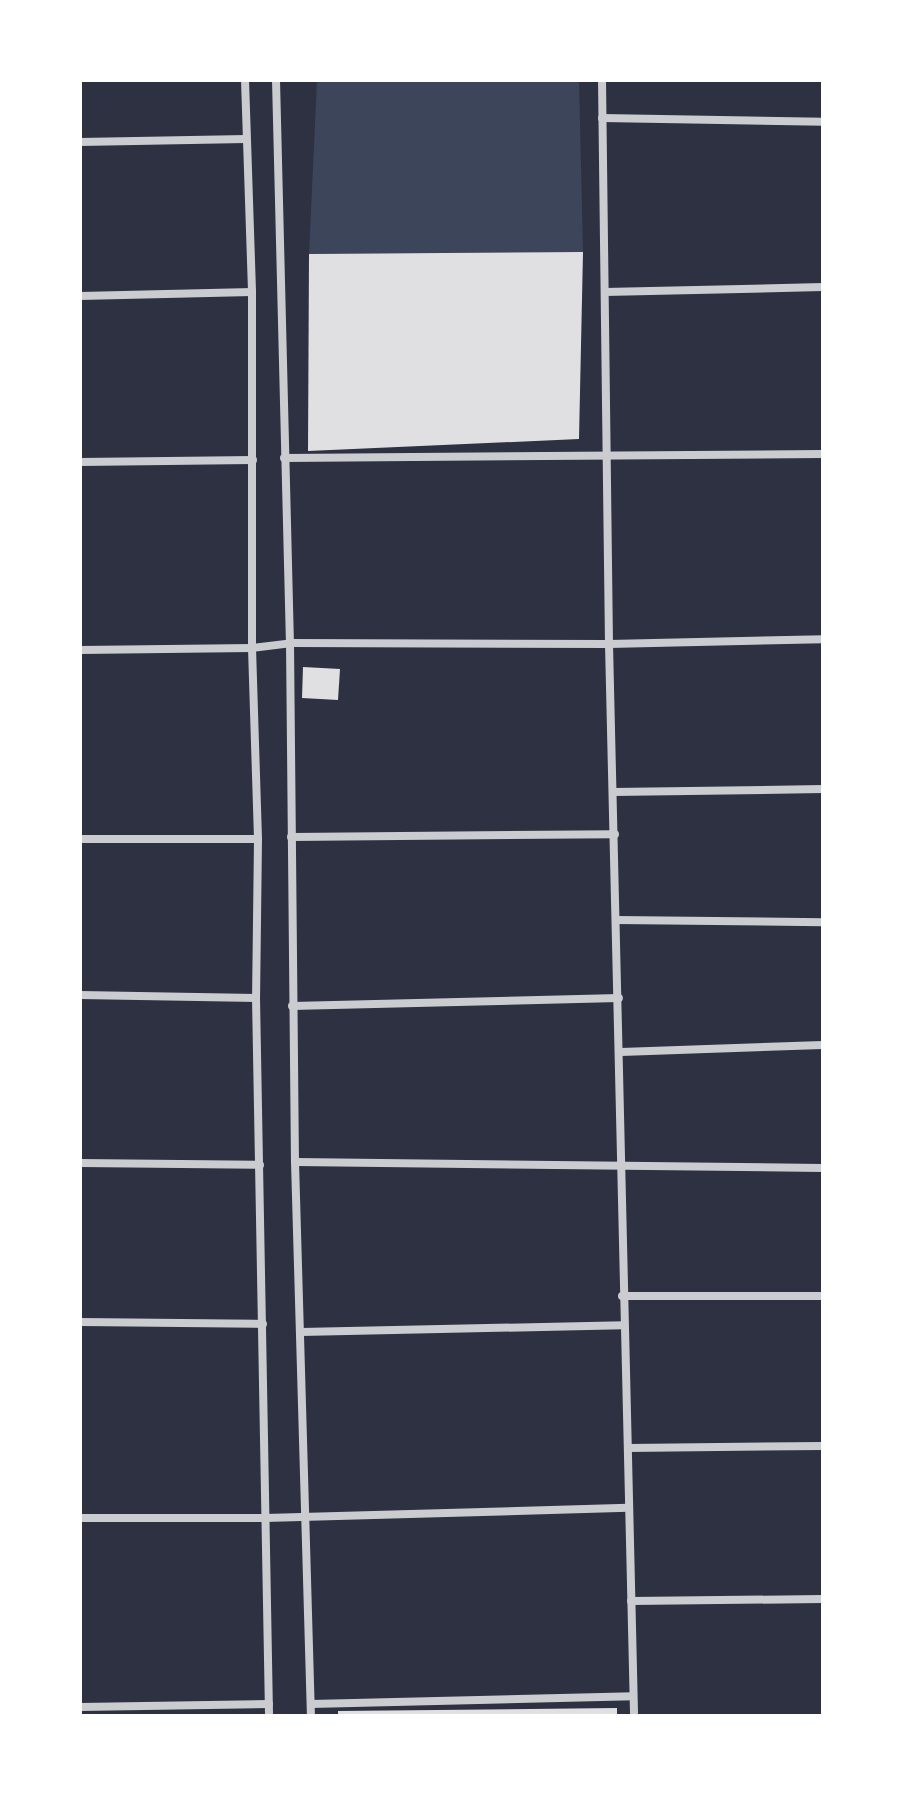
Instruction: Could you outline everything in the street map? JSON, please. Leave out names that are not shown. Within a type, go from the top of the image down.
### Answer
[{"type":"street","points":[[245,80],[252,292],[252,648],[258,839],[256,998],[269,1716]]},
{"type":"street","points":[[276,80],[290,643],[295,1162],[308,1517],[311,1716]]},
{"type":"street","points":[[602,80],[609,644],[621,1052],[622,1296],[634,1716]]},
{"type":"street","points":[[602,118],[823,122]]},
{"type":"street","points":[[80,142],[246,139]]},
{"type":"street","points":[[605,292],[823,287]]},
{"type":"street","points":[[80,296],[252,292]]},
{"type":"street","points":[[284,458],[823,454]]},
{"type":"street","points":[[80,462],[253,460]]},
{"type":"street","points":[[80,650],[252,648],[290,643],[609,644],[823,639]]},
{"type":"street","points":[[613,792],[823,789]]},
{"type":"street","points":[[291,837],[615,834]]},
{"type":"street","points":[[80,839],[258,839]]},
{"type":"street","points":[[616,920],[823,922]]},
{"type":"street","points":[[80,995],[256,998]]},
{"type":"street","points":[[292,1006],[619,998]]},
{"type":"street","points":[[621,1052],[823,1045]]},
{"type":"street","points":[[295,1162],[823,1168]]},
{"type":"street","points":[[80,1163],[260,1165]]},
{"type":"street","points":[[622,1296],[823,1296]]},
{"type":"street","points":[[80,1322],[263,1324]]},
{"type":"street","points":[[301,1332],[623,1325]]},
{"type":"street","points":[[628,1448],[823,1446]]},
{"type":"street","points":[[80,1518],[265,1518],[628,1508]]},
{"type":"street","points":[[631,1601],[823,1599]]},
{"type":"street","points":[[311,1704],[633,1696]]},
{"type":"street","points":[[80,1707],[269,1704]]},
{"type":"shaded area","points":[[317,80],[579,80],[583,252],[309,254]]},
{"type":"building","points":[[583,252],[579,439],[308,451],[309,254]]},
{"type":"building","points":[[303,667],[340,669],[338,700],[302,698]]},
{"type":"building","points":[[617,1708],[617,1716],[338,1716],[338,1711]]}]
